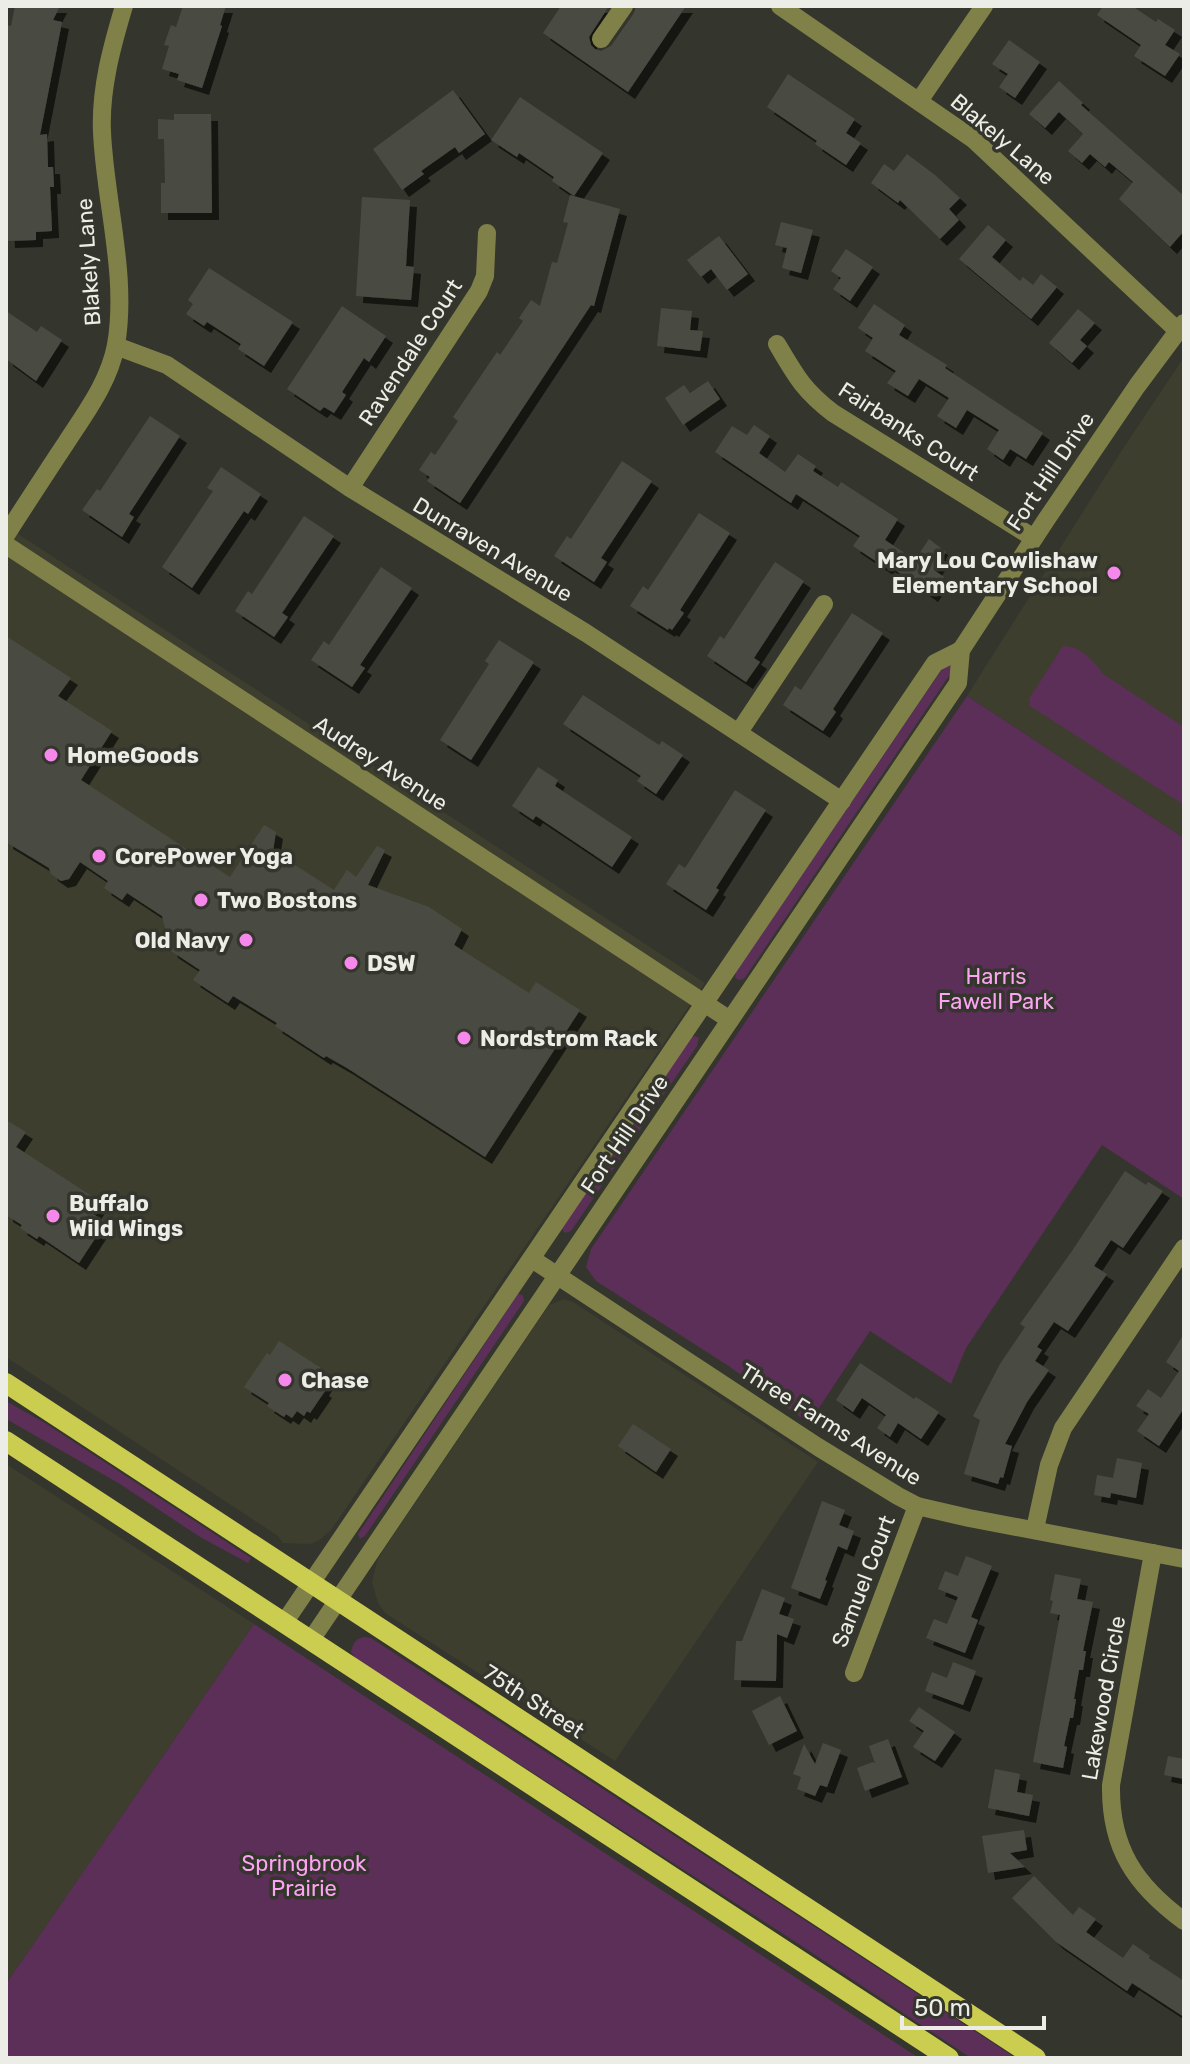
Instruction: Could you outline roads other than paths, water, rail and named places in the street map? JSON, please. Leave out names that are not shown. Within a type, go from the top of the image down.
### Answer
[{"type":"main road","name":"75th Street","points":[[6,1383],[1036,2058]]},
{"type":"main road","points":[[6,1441],[949,2058]]},
{"type":"street","name":"Blakely Lane","points":[[6,535],[93,402],[108,373],[116,346],[117,270],[102,130],[108,67],[124,6]]},
{"type":"street","points":[[601,39],[624,6]]},
{"type":"street","name":"Blakely Lane","points":[[780,6],[973,139],[1181,327]]},
{"type":"street","points":[[919,101],[984,6]]},
{"type":"street","name":"Ravendale Court","points":[[350,488],[479,291],[485,276],[487,233]]},
{"type":"street","name":"Fort Hill Drive","points":[[311,1640],[958,683],[961,650],[1137,386],[1181,327]]},
{"type":"street","name":"Fairbanks Court","points":[[777,344],[801,385],[833,413],[1034,538]]},
{"type":"street","name":"Dunraven Avenue","points":[[116,346],[167,365],[350,488],[586,633],[842,801]]},
{"type":"street","name":"Audrey Avenue","points":[[6,545],[730,1020]]},
{"type":"street","points":[[739,732],[824,604]]},
{"type":"street","name":"Fort Hill Drive","points":[[284,1623],[935,663],[961,650]]},
{"type":"street","points":[[1035,1529],[1049,1465],[1063,1428],[1184,1248]]},
{"type":"street","name":"Three Farms Avenue","points":[[532,1259],[818,1447],[917,1506],[1184,1559]]},
{"type":"street","name":"Samuel Court","points":[[854,1673],[917,1506]]},
{"type":"street","name":"Lakewood Circle","points":[[1153,1553],[1119,1735],[1111,1785],[1111,1808],[1125,1856],[1139,1880],[1160,1904],[1184,1921]]},
{"type":"place","name":"Mary Lou Cowlishaw Elementary School","points":[[1114,573]]},
{"type":"place","name":"HomeGoods","points":[[51,755]]},
{"type":"place","name":"CorePower Yoga","points":[[99,856]]},
{"type":"place","name":"Two Bostons","points":[[201,900]]},
{"type":"place","name":"Old Navy","points":[[246,940]]},
{"type":"place","name":"DSW","points":[[351,963]]},
{"type":"place","name":"Nordstrom Rack","points":[[464,1038]]},
{"type":"place","name":"Buffalo Wild Wings","points":[[53,1216]]},
{"type":"place","name":"Chase","points":[[285,1380]]},
{"type":"park label","name":"Harris Fawell Park","points":[[996,988]]},
{"type":"park label","name":"Springbrook Prairie","points":[[304,1876]]}]
